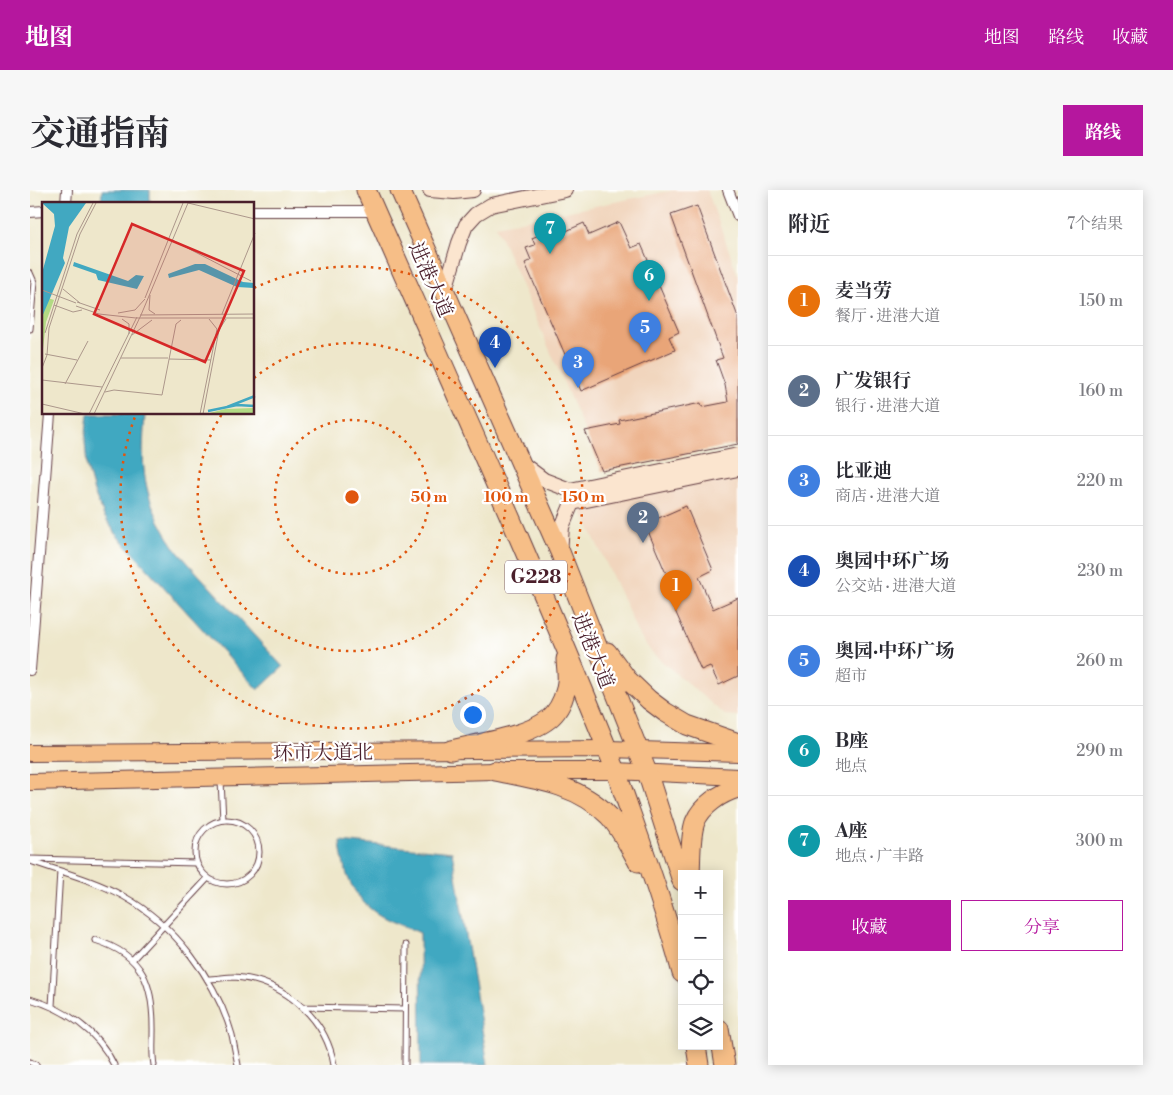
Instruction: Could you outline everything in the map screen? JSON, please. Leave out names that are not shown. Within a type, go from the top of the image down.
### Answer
[{"type":"highway","name":"进港大道","points":[[366,190],[565,645],[608,749],[662,908],[678,947]]},
{"type":"highway","name":"进港大道","points":[[400,190],[560,552],[647,772],[678,870]]},
{"type":"highway","points":[[591,630],[627,679],[654,704],[687,725],[738,743]]},
{"type":"highway","points":[[452,750],[512,736],[536,728],[554,715],[562,700],[567,682],[565,645]]},
{"type":"highway","points":[[495,771],[544,781],[571,789],[593,802],[610,817],[624,838],[662,908]]},
{"type":"highway","points":[[690,870],[695,822],[706,806],[719,796],[738,788]]},
{"type":"highway","points":[[723,1043],[730,1065]]},
{"type":"highway","points":[[692,1065],[694,1050]]},
{"type":"highway","points":[[696,1050],[699,1065]]},
{"type":"highway","points":[[723,1050],[725,1065]]},
{"type":"main road","name":"环市大道北","points":[[30,753],[608,749],[738,753]]},
{"type":"main road","name":"环市大道北","points":[[30,782],[495,771],[616,771],[738,777]]},
{"type":"street","points":[[430,190],[454,192],[473,190]]},
{"type":"street","points":[[445,290],[466,225],[476,214],[491,205],[565,190]]},
{"type":"street","points":[[728,190],[738,216]]},
{"type":"street","points":[[255,211],[376,211]]},
{"type":"street","points":[[30,670],[50,415]]},
{"type":"street","points":[[520,462],[544,480],[570,490],[738,455]]},
{"type":"street","points":[[560,552],[562,527],[572,503],[738,469]]},
{"type":"lane","points":[[30,273],[34,282],[30,329]]},
{"type":"lane","points":[[220,778],[223,820]]},
{"type":"lane","points":[[223,820],[240,822],[249,829],[256,837],[259,848],[258,858],[248,877],[228,884],[217,883],[208,878],[201,871],[195,853],[196,842],[201,833],[209,825],[223,820]]},
{"type":"lane","points":[[30,860],[197,863]]},
{"type":"lane","points":[[30,860],[92,882],[125,897],[164,926],[180,942],[202,970],[219,1001],[232,1034],[238,1065]]},
{"type":"lane","points":[[52,1006],[60,871]]},
{"type":"lane","points":[[132,960],[208,878]]},
{"type":"lane","points":[[94,940],[108,944],[121,951],[132,960],[148,984],[152,998],[152,1055],[154,1065]]},
{"type":"lane","points":[[405,1065],[406,945]]},
{"type":"lane","points":[[207,979],[233,977],[252,980],[271,986],[288,995],[303,1007],[316,1022],[326,1039],[334,1065]]},
{"type":"lane","points":[[30,999],[52,1006],[86,1028],[100,1043],[114,1065]]},
{"type":"lane","points":[[303,1007],[405,1009]]},
{"type":"lane","points":[[30,1062],[36,1065]]},
{"type":"shaded area","points":[[674,190],[707,190],[738,276],[738,444],[602,471],[496,226]]},
{"type":"shaded area","points":[[738,475],[738,716],[725,715],[652,653],[637,632],[579,506]]},
{"type":"water","points":[[102,190],[150,190],[150,202],[101,202]]},
{"type":"water","points":[[88,415],[145,415],[144,469],[148,492],[160,523],[178,552],[283,667],[258,690],[119,538],[104,516],[94,492],[87,467],[85,441]]},
{"type":"water","points":[[340,841],[452,852],[488,1065],[421,1065],[420,933],[390,921],[363,902],[347,874],[343,863]]},
{"type":"building","points":[[697,206],[738,317],[738,444],[602,471],[585,431],[620,424],[619,420],[701,403],[702,407],[728,402],[725,385],[716,360],[723,358],[671,215]]},
{"type":"building","points":[[619,222],[631,248],[641,244],[679,332],[669,337],[675,350],[581,391],[525,263],[531,260],[526,248],[535,245],[532,238],[550,230],[553,237],[584,223],[589,235]]},
{"type":"building","points":[[686,506],[713,570],[699,577],[713,609],[738,598],[738,676],[719,685],[710,666],[701,670],[670,599],[676,597],[645,524]]},
{"type":"place","name":"A座","points":[[550,254]]},
{"type":"place","name":"B座","points":[[649,301]]},
{"type":"place","name":"奥园·中环广场","points":[[645,353]]},
{"type":"place","name":"奥园中环广场","points":[[495,368]]},
{"type":"place","name":"比亚迪","points":[[578,388]]},
{"type":"place","name":"广发银行","points":[[643,543]]},
{"type":"place","name":"麦当劳","points":[[676,611]]}]
